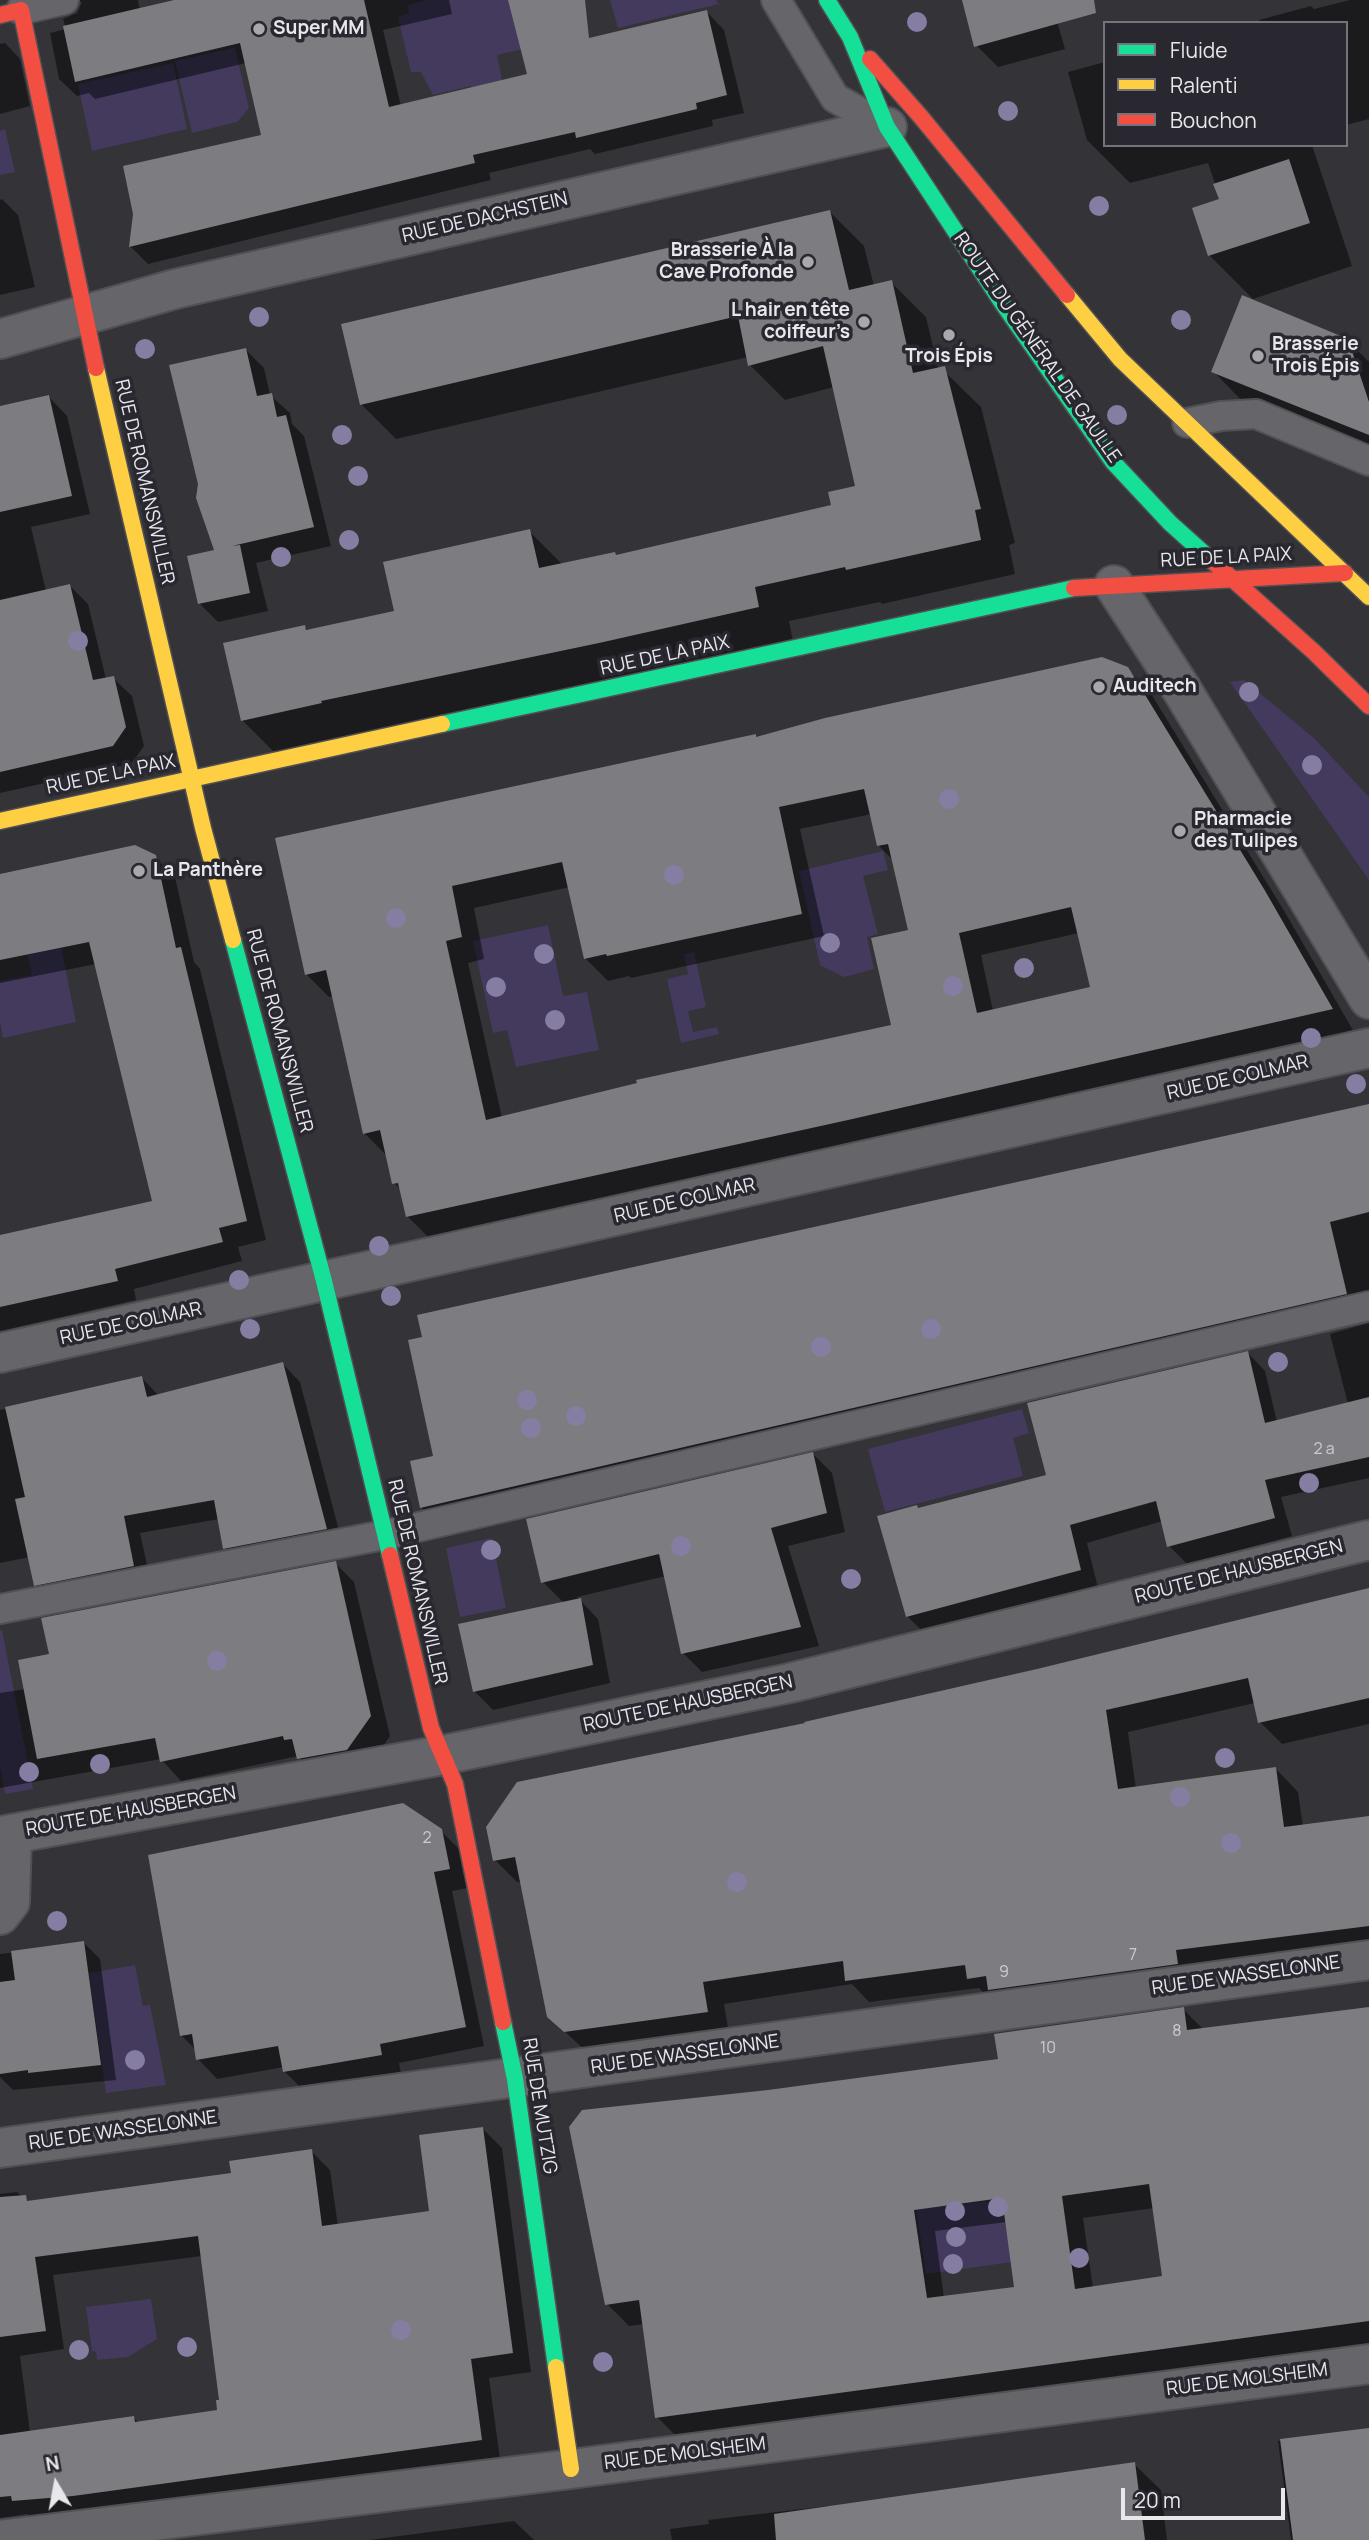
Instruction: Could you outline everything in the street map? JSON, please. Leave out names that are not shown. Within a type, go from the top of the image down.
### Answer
[{"type":"street","name":"ROUTE DU GÉNÉRAL DE GAULLE","points":[[827,0],[850,37],[887,127],[1003,304],[1113,462],[1170,523],[1314,652],[1369,706]]},
{"type":"street","points":[[11,13],[84,316]]},
{"type":"street","name":"ROUTE DU GÉNÉRAL DE GAULLE","points":[[850,37],[921,117],[1120,359],[1361,582]]},
{"type":"street","name":"RUE DE DACHSTEIN","points":[[0,339],[175,289],[887,127]]},
{"type":"street","name":"RUE DE ROMANSWILLER","points":[[84,316],[192,780],[324,1281],[431,1728],[443,1755]]},
{"type":"street","name":"RUE DE LA PAIX","points":[[0,821],[1083,586],[1230,579],[1361,582]]},
{"type":"street","points":[[1114,585],[1182,690],[1369,999]]},
{"type":"street","name":"RUE DE COLMAR","points":[[0,1353],[1369,1048]]},
{"type":"street","name":"ROUTE DE HAUSBERGEN","points":[[6,1835],[443,1755],[790,1682],[1369,1540]]},
{"type":"street","name":"RUE DE MUTZIG","points":[[443,1755],[455,1784],[515,2079],[570,2469]]},
{"type":"street","points":[[0,1915],[10,1902],[6,1835]]},
{"type":"street","name":"RUE DE WASSELONNE","points":[[0,2148],[1369,1960]]},
{"type":"street","name":"RUE DE MOLSHEIM","points":[[0,2540],[570,2469],[1369,2364]]},
{"type":"lane","points":[[11,13],[64,0]]},
{"type":"lane","points":[[776,0],[835,98],[887,127]]},
{"type":"lane","points":[[1188,423],[1221,416],[1256,414],[1369,461]]},
{"type":"lane","points":[[0,1609],[384,1535],[1130,1360],[1369,1307]]},
{"type":"shaded area","points":[[428,0],[567,0],[575,37],[497,55],[507,103],[477,109],[471,86],[433,95],[421,72],[411,72],[398,17],[409,13],[408,5]]},
{"type":"shaded area","points":[[610,0],[716,0],[719,4],[618,28]]},
{"type":"shaded area","points":[[235,48],[249,108],[237,122],[192,133],[175,61]]},
{"type":"shaded area","points":[[173,63],[187,129],[92,151],[78,84]]},
{"type":"shaded area","points":[[5,129],[15,172],[0,175],[0,131]]},
{"type":"shaded area","points":[[1244,680],[1315,739],[1369,797],[1369,880],[1230,682]]},
{"type":"shaded area","points":[[883,851],[888,870],[863,876],[878,934],[867,937],[874,969],[844,977],[820,965],[799,871]]},
{"type":"shaded area","points":[[548,925],[563,996],[587,992],[599,1050],[516,1067],[507,1030],[493,1033],[473,941]]},
{"type":"shaded area","points":[[61,946],[76,1022],[3,1038],[0,1022],[0,981],[32,975],[27,953]]},
{"type":"shaded area","points":[[694,952],[706,1007],[688,1011],[693,1032],[717,1027],[719,1034],[681,1043],[667,979],[688,974],[684,954]]},
{"type":"shaded area","points":[[1022,1409],[1029,1433],[1013,1438],[1023,1476],[885,1512],[868,1449]]},
{"type":"shaded area","points":[[492,1538],[506,1608],[460,1617],[446,1548]]},
{"type":"shaded area","points":[[2,1630],[33,1789],[5,1794],[0,1767]]},
{"type":"shaded area","points":[[135,1965],[143,2006],[150,2005],[166,2085],[106,2093],[89,1973]]},
{"type":"shaded area","points":[[953,2192],[955,2205],[1001,2200],[1012,2262],[926,2274],[915,2200]]},
{"type":"shaded area","points":[[151,2299],[157,2339],[128,2357],[97,2360],[96,2352],[92,2351],[86,2307]]},
{"type":"building","points":[[174,0],[364,0],[389,107],[527,74],[508,0],[585,0],[589,38],[707,10],[727,95],[696,103],[697,109],[576,138],[575,132],[473,155],[475,163],[129,247],[133,214],[123,166],[261,135],[240,43],[75,82],[63,26]]},
{"type":"building","points":[[962,0],[1094,0],[1096,13],[974,47]]},
{"type":"building","points":[[1289,159],[1310,223],[1208,256],[1192,208],[1219,199],[1213,184]]},
{"type":"building","points":[[830,210],[849,290],[892,280],[913,373],[945,366],[981,509],[975,510],[981,540],[755,587],[759,607],[321,701],[322,703],[241,721],[223,643],[305,625],[306,630],[394,611],[383,562],[530,529],[539,568],[615,552],[616,555],[831,505],[828,492],[855,486],[823,346],[748,366],[738,316],[360,405],[341,324]]},
{"type":"building","points":[[1242,295],[1348,339],[1369,402],[1369,435],[1211,372]]},
{"type":"building","points":[[246,348],[257,396],[272,393],[277,417],[286,415],[314,527],[232,546],[240,545],[250,593],[198,604],[187,556],[214,550],[196,498],[198,484],[169,365]]},
{"type":"building","points":[[49,395],[72,496],[0,512],[0,406]]},
{"type":"building","points":[[70,584],[93,680],[114,676],[126,727],[113,746],[0,772],[0,600]]},
{"type":"building","points":[[1102,657],[1128,667],[1264,889],[1333,1009],[848,1120],[406,1217],[398,1183],[392,1184],[380,1130],[363,1134],[326,970],[305,975],[275,838],[756,734],[756,737],[825,718]],"holes":[[[864,789],[877,846],[888,844],[908,930],[871,938],[891,1025],[636,1080],[637,1083],[486,1120],[446,941],[462,937],[452,886],[562,862],[584,959],[802,914],[779,807]],[[1071,907],[1090,987],[977,1013],[959,933]]]},
{"type":"building","points":[[135,845],[156,855],[176,948],[181,947],[247,1221],[219,1228],[223,1242],[115,1269],[118,1281],[0,1307],[0,1235],[152,1201],[89,942],[0,960],[0,874]]},
{"type":"building","points":[[1369,1104],[1369,1212],[1330,1222],[1347,1294],[420,1508],[410,1461],[433,1456],[408,1340],[422,1337],[417,1315]]},
{"type":"building","points":[[1248,1351],[1265,1423],[1369,1397],[1369,1457],[1265,1480],[1275,1518],[1167,1547],[1156,1501],[1070,1525],[1081,1570],[906,1617],[877,1516],[1046,1475],[1027,1403]]},
{"type":"building","points":[[283,1362],[327,1529],[223,1549],[214,1500],[124,1516],[134,1566],[34,1586],[15,1499],[25,1497],[5,1407],[142,1376],[147,1397]]},
{"type":"building","points":[[813,1452],[827,1513],[771,1528],[801,1627],[681,1654],[659,1554],[541,1583],[526,1519]]},
{"type":"building","points":[[336,1561],[371,1716],[347,1750],[297,1759],[292,1739],[284,1740],[283,1736],[160,1762],[155,1738],[37,1759],[18,1660],[49,1654],[41,1618]]},
{"type":"building","points":[[1369,1588],[1369,1698],[1258,1723],[1248,1678],[1106,1710],[1118,1789],[1276,1767],[1284,1827],[1369,1816],[1369,1926],[1176,1950],[1178,1964],[988,1990],[986,1976],[967,1979],[965,1965],[845,1981],[843,1961],[703,1982],[708,2012],[564,2032],[547,2017],[515,1857],[493,1861],[486,1827],[517,1782],[805,1723]]},
{"type":"building","points":[[581,1598],[593,1665],[473,1692],[458,1624]]},
{"type":"building","points":[[403,1803],[442,1829],[450,1869],[434,1872],[466,2027],[380,2044],[382,2055],[283,2072],[278,2046],[196,2060],[192,2034],[180,2036],[148,1855]]},
{"type":"building","points":[[84,1941],[101,2065],[0,2074],[0,1982],[15,1980],[11,1951]]},
{"type":"building","points":[[1184,2007],[1187,2030],[1369,2007],[1369,2321],[655,2418],[639,2300],[605,2305],[569,2127],[582,2110],[768,2090],[998,2059],[994,2034]],"holes":[[[1149,2184],[1162,2276],[1075,2289],[1062,2196]],[[1002,2198],[1014,2287],[927,2298],[914,2210]]]},
{"type":"building","points":[[483,2127],[513,2353],[471,2359],[482,2440],[73,2496],[12,2501],[11,2496],[0,2497],[0,2435],[134,2416],[135,2422],[217,2410],[216,2400],[219,2400],[198,2236],[35,2257],[46,2331],[0,2337],[0,2197],[26,2195],[27,2201],[231,2173],[229,2161],[312,2149],[322,2226],[429,2211],[419,2135]]},
{"type":"building","points":[[1369,2428],[1369,2540],[1293,2540],[1280,2439]]},
{"type":"building","points":[[1135,2462],[1145,2540],[776,2540],[774,2514]]},
{"type":"traffic: fast","points":[[827,0],[850,37],[887,127],[1003,304],[1113,462],[1170,523],[1209,558]]},
{"type":"traffic: fast","points":[[442,724],[1074,588]]},
{"type":"traffic: fast","points":[[233,940],[324,1281],[390,1555]]},
{"type":"traffic: fast","points":[[503,2022],[515,2079],[556,2367]]},
{"type":"traffic: slow","points":[[1067,295],[1120,359],[1369,597]]},
{"type":"traffic: slow","points":[[96,368],[203,828],[233,940]]},
{"type":"traffic: slow","points":[[0,821],[442,724]]},
{"type":"traffic: slow","points":[[556,2367],[571,2469]]},
{"type":"traffic: jam","points":[[0,15],[21,10],[96,368]]},
{"type":"traffic: jam","points":[[870,59],[1067,295]]},
{"type":"traffic: jam","points":[[1209,558],[1314,652],[1369,706]]},
{"type":"traffic: jam","points":[[1074,588],[1345,573]]},
{"type":"traffic: jam","points":[[390,1555],[431,1728],[455,1784],[503,2022]]},
{"type":"place","name":"Super MM","points":[[259,29]]},
{"type":"place","name":"Brasserie À la Cave Profonde","points":[[808,262]]},
{"type":"place","name":"L hair en tête coiffeur’s","points":[[864,322]]},
{"type":"place","name":"Trois Épis","points":[[949,335]]},
{"type":"place","name":"Brasserie Trois Épis","points":[[1258,356]]},
{"type":"place","name":"Auditech","points":[[1099,687]]},
{"type":"place","name":"Pharmacie des Tulipes","points":[[1180,831]]},
{"type":"place","name":"La Panthère","points":[[139,871]]}]
